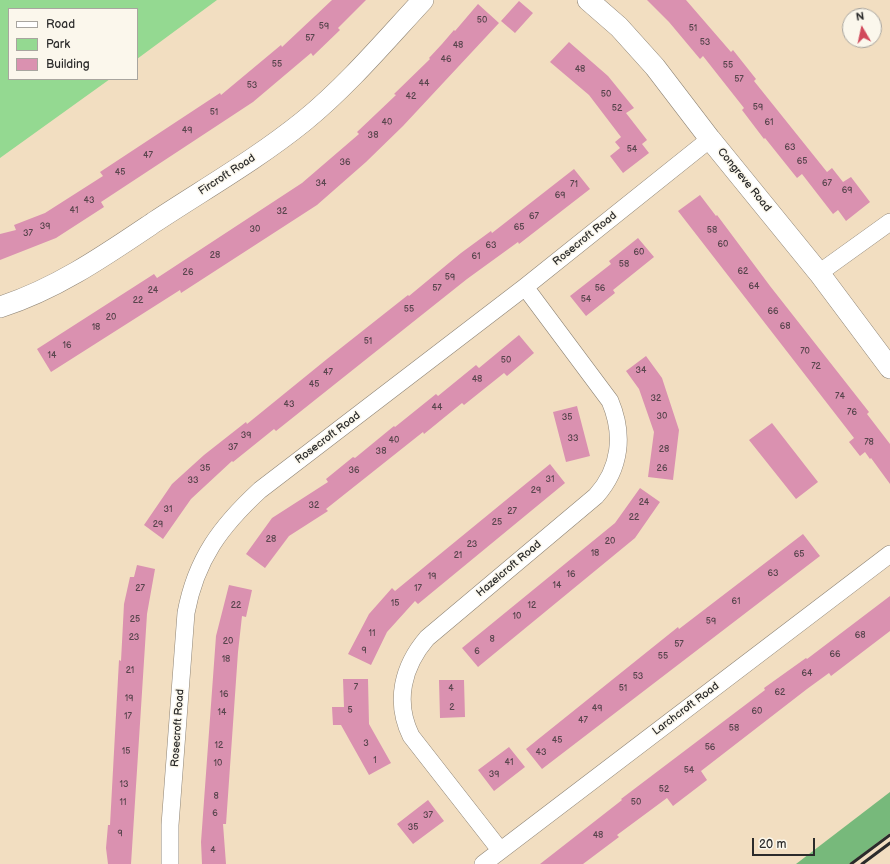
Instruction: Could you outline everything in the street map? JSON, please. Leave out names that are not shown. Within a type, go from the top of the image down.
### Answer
[{"type":"street","name":"Fircroft Road","points":[[0,307],[56,283],[103,256],[281,139],[342,86],[423,0]]},
{"type":"street","name":"Congreve Road","points":[[588,0],[636,45],[710,139],[820,273],[890,368]]},
{"type":"street","name":"Rosecroft Road","points":[[170,864],[170,825],[186,613],[193,584],[210,547],[232,517],[260,490],[525,287],[710,139]]},
{"type":"street","points":[[820,273],[890,222]]},
{"type":"street","name":"Hazelcroft Road","points":[[500,850],[411,736],[403,715],[402,693],[406,670],[417,649],[427,638],[596,496],[605,486],[615,465],[619,433],[616,417],[610,401],[525,287]]},
{"type":"street","name":"Larchcroft Road","points":[[483,864],[890,554]]},
{"type":"green space","points":[[0,0],[217,0],[138,58],[138,8],[8,8],[8,80],[109,80],[0,158]]},
{"type":"green space","points":[[890,792],[890,833],[849,864],[796,864]]},
{"type":"building","points":[[332,0],[366,0],[338,28],[340,30],[313,56],[311,53],[253,102],[101,202],[104,207],[56,238],[0,260],[0,234],[16,230],[14,225],[45,213],[103,176],[100,172],[220,93],[221,95],[281,45],[282,47]]},
{"type":"building","points":[[647,0],[686,0],[731,52],[733,50],[756,79],[754,81],[827,172],[832,168],[843,182],[851,177],[870,202],[846,221],[838,210],[833,214],[802,174],[797,178],[765,138],[764,139],[742,110],[744,108],[703,56],[700,59],[669,22]]},
{"type":"building","points":[[519,1],[533,13],[515,33],[501,21]]},
{"type":"building","points":[[478,4],[499,23],[403,126],[366,162],[317,205],[181,293],[180,290],[51,372],[37,349],[154,274],[157,278],[302,183],[359,134],[357,132],[396,95],[394,94],[430,59],[429,58]]},
{"type":"building","points":[[569,42],[608,76],[634,108],[626,113],[647,140],[642,144],[649,153],[623,173],[610,156],[620,148],[615,142],[621,137],[589,95],[550,62]]},
{"type":"building","points":[[574,169],[590,189],[519,244],[518,242],[467,279],[276,431],[274,429],[233,462],[232,461],[191,499],[163,539],[144,525],[172,484],[204,455],[246,422],[247,424],[461,253],[491,231],[492,233]]},
{"type":"building","points":[[700,195],[869,412],[867,414],[890,444],[890,484],[871,458],[870,459],[865,452],[860,456],[849,442],[854,438],[678,211]]},
{"type":"building","points":[[638,238],[654,257],[613,290],[615,293],[586,316],[570,296],[611,264],[609,261]]},
{"type":"building","points":[[519,335],[534,353],[507,376],[504,373],[464,405],[462,403],[326,509],[328,511],[289,536],[265,568],[246,554],[272,518],[328,482],[326,479],[353,457],[355,458],[436,394],[438,396],[476,365],[479,368]]},
{"type":"building","points":[[646,356],[662,378],[679,430],[673,480],[648,477],[654,432],[639,389],[626,371]]},
{"type":"building","points":[[577,406],[590,456],[566,462],[553,412]]},
{"type":"building","points":[[772,423],[818,482],[796,499],[749,440]]},
{"type":"building","points":[[550,464],[565,483],[418,604],[415,601],[387,632],[371,665],[348,654],[369,614],[392,588],[395,591]]},
{"type":"building","points":[[640,488],[660,502],[635,538],[478,667],[462,648],[615,523]]},
{"type":"building","points":[[803,534],[820,556],[542,769],[526,749],[678,627],[679,629]]},
{"type":"building","points":[[137,565],[155,569],[147,614],[131,864],[108,864],[106,848],[108,825],[110,825],[119,660],[121,661],[124,604],[130,577],[134,577]]},
{"type":"building","points":[[229,585],[252,590],[246,617],[242,616],[238,652],[226,824],[223,824],[226,864],[202,864],[201,842],[216,636]]},
{"type":"building","points":[[890,596],[890,631],[831,676],[829,673],[807,689],[701,771],[707,780],[673,806],[667,798],[617,835],[619,837],[583,864],[540,864],[622,800],[621,799],[765,690],[764,688],[806,658],[807,659]]},
{"type":"building","points":[[343,679],[368,679],[369,724],[391,763],[369,775],[341,725],[333,725],[332,707],[344,707]]},
{"type":"building","points":[[439,680],[464,680],[465,717],[440,718]]},
{"type":"building","points":[[509,747],[525,767],[494,791],[478,770]]},
{"type":"building","points":[[428,800],[444,821],[413,844],[397,824]]},
{"type":"railway","points":[[851,864],[890,835]]},
{"type":"railway","points":[[862,864],[890,843]]}]
